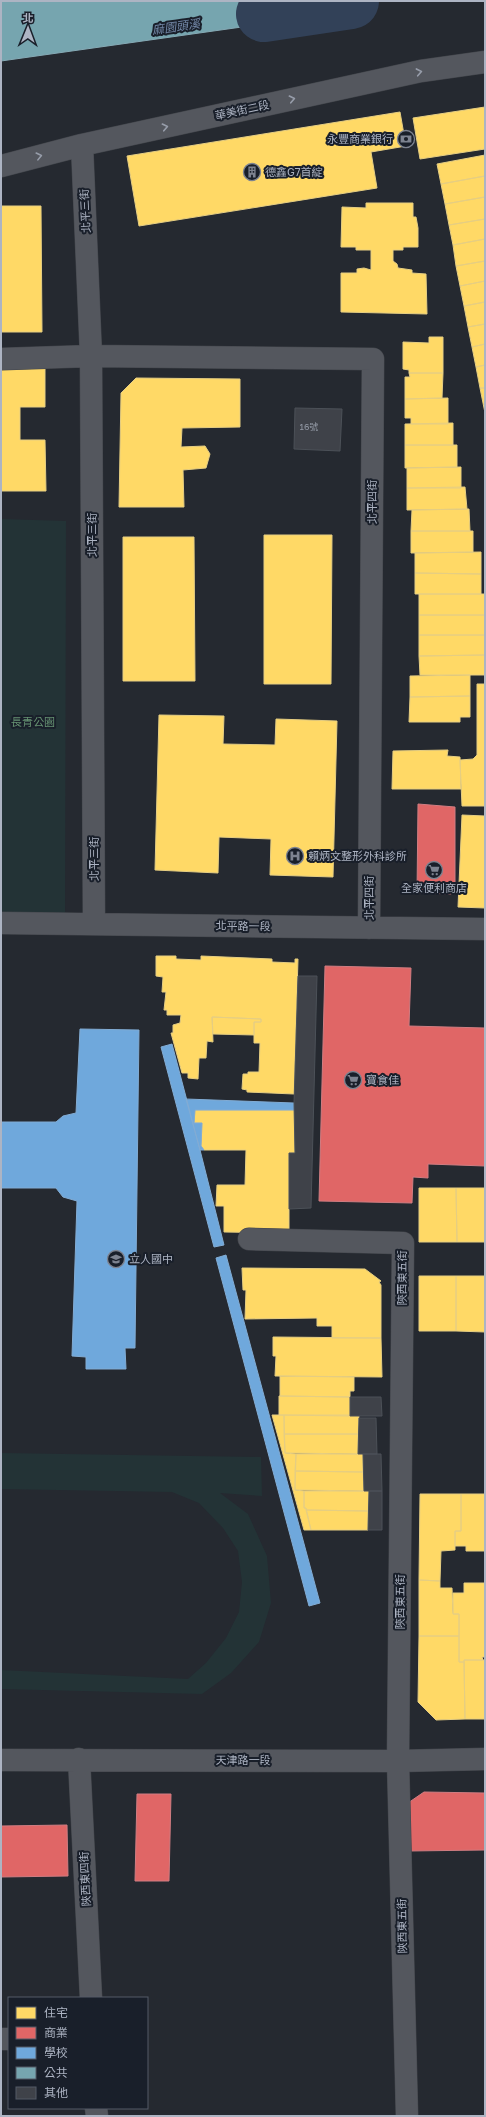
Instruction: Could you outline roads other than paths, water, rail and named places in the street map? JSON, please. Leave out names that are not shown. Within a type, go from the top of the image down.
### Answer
[{"type":"street","name":"華美街二段","points":[[1,166],[82,146],[421,71],[485,62]]},
{"type":"street","name":"北平三街","points":[[82,146],[92,356],[94,924]]},
{"type":"street","points":[[1,359],[92,356]]},
{"type":"street","name":"北平四街","points":[[92,356],[373,358],[369,928]]},
{"type":"street","name":"北平路一段","points":[[1,922],[485,929]]},
{"type":"street","name":"陝西東五街","points":[[249,1238],[403,1243],[398,1761],[407,2116]]},
{"type":"street","name":"陜西東四街","points":[[79,1759],[91,1997]]},
{"type":"street","name":"天津路一段","points":[[1,1760],[398,1761],[485,1759]]},
{"type":"waterway","name":"麻園頭溪","points":[[264,14],[351,1]]},
{"type":"place","name":"永豐商業銀行","points":[[406,139]]},
{"type":"place","name":"德鑫G7首綻","points":[[252,172]]},
{"type":"place","name":"賴炳文整形外科診所","points":[[295,856]]},
{"type":"place","name":"全家便利商店","points":[[434,870]]},
{"type":"place","name":"寶食佳","points":[[353,1080]]},
{"type":"place","name":"立人國中","points":[[116,1259]]},
{"type":"park label","name":"長青公園","points":[[33,722]]}]
